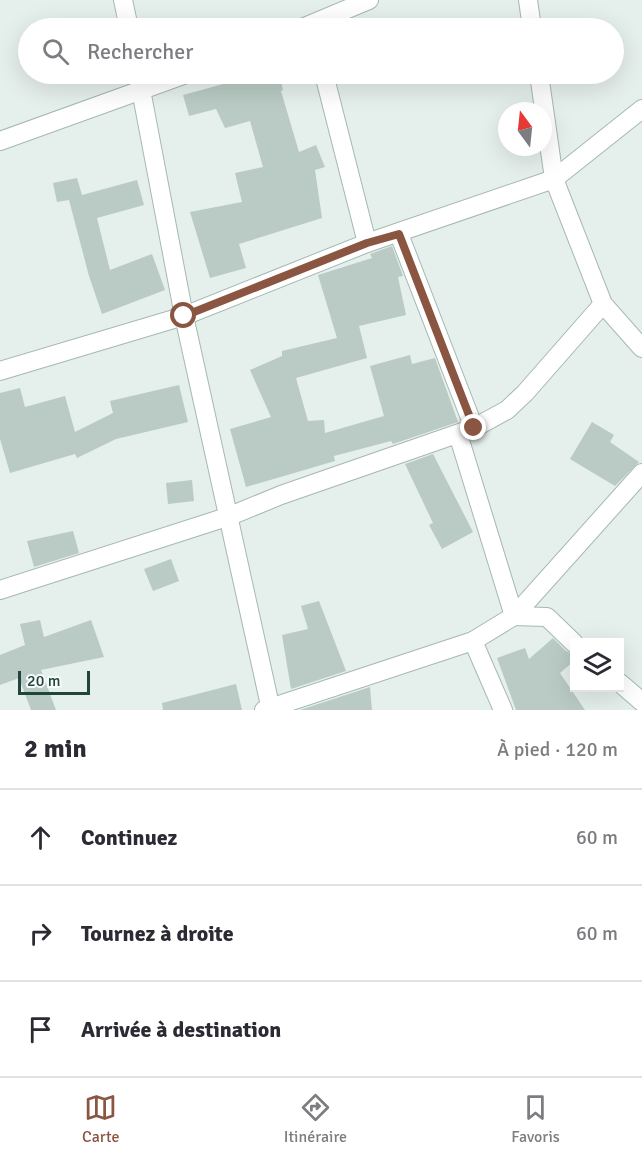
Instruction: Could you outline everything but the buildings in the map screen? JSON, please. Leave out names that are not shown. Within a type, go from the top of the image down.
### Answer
[{"type":"street","points":[[123,0],[127,18]]},
{"type":"street","points":[[329,18],[369,0]]},
{"type":"street","points":[[528,0],[531,18]]},
{"type":"street","points":[[0,141],[135,84]]},
{"type":"street","points":[[140,84],[184,316],[230,516],[268,709],[472,641],[514,616],[642,473]]},
{"type":"street","points":[[327,84],[367,243]]},
{"type":"street","points":[[540,84],[554,179],[603,303],[642,348]]},
{"type":"street","points":[[0,371],[184,316],[367,243],[399,234],[554,179],[642,109]]},
{"type":"street","points":[[399,234],[466,431],[514,616]]},
{"type":"street","points":[[0,590],[230,516],[282,495],[466,431],[507,410],[525,393],[603,303]]},
{"type":"street","points":[[514,616],[547,618],[570,639]]},
{"type":"street","points":[[472,641],[503,710]]},
{"type":"street","points":[[624,686],[642,702]]},
{"type":"route","points":[[184,316],[367,243],[399,234],[474,428]]}]
